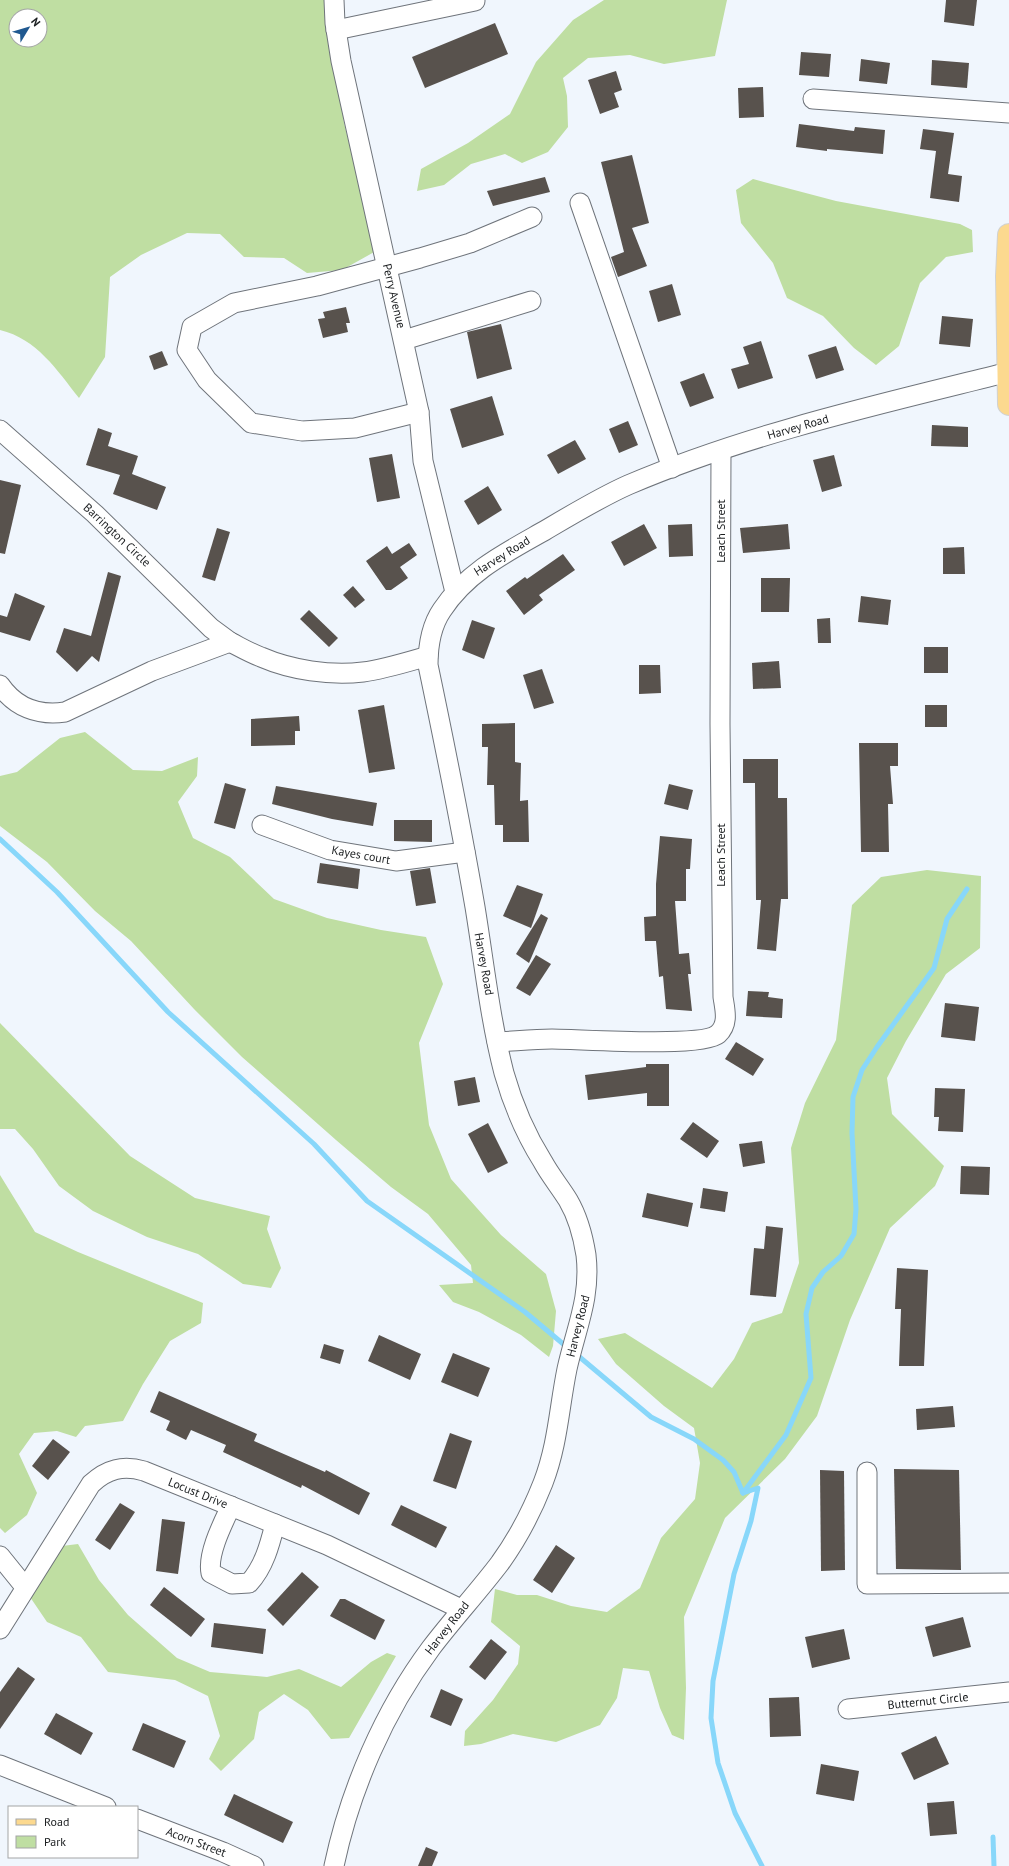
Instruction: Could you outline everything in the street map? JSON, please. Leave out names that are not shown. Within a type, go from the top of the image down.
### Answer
[{"type":"main road","points":[[1009,235],[1007,276],[1009,404]]},
{"type":"street","name":"Perry Avenue","points":[[334,0],[336,30],[343,68],[419,412],[423,461],[455,592]]},
{"type":"street","points":[[336,30],[475,1]]},
{"type":"street","points":[[812,100],[1009,113]]},
{"type":"street","points":[[580,203],[672,468]]},
{"type":"street","points":[[419,412],[355,428],[302,431],[251,423],[207,380],[186,350],[192,328],[234,303],[317,286],[420,258],[470,243],[532,216]]},
{"type":"street","points":[[404,340],[531,301]]},
{"type":"street","name":"Harvey Road","points":[[334,1866],[354,1795],[374,1745],[399,1697],[424,1658],[461,1609],[499,1564],[517,1537],[532,1509],[545,1479],[554,1448],[568,1365],[585,1303],[587,1280],[586,1256],[582,1233],[568,1200],[545,1166],[530,1140],[518,1113],[505,1075],[465,852],[428,665],[430,640],[434,625],[441,611],[455,592],[471,576],[490,562],[626,486],[672,468],[782,431],[884,403],[1009,372]]},
{"type":"street","name":"Barrington Circle","points":[[0,430],[95,514],[211,628],[230,642],[261,658],[294,668],[328,672],[362,672],[428,656]]},
{"type":"street","name":"Leach Street","points":[[498,1042],[552,1039],[657,1042],[707,1039],[719,1033],[725,1022],[726,1016],[722,997],[721,451]]},
{"type":"street","points":[[0,685],[12,699],[24,707],[37,712],[51,714],[65,712],[152,670],[230,642]]},
{"type":"street","name":"Kayes court","points":[[262,825],[330,850],[396,861],[465,852]]},
{"type":"street","name":"Locust Drive","points":[[0,1629],[91,1484],[99,1476],[110,1470],[121,1468],[133,1468],[144,1471],[327,1545],[461,1609]]},
{"type":"street","points":[[867,1472],[867,1584],[1009,1583]]},
{"type":"street","points":[[231,1506],[213,1550],[210,1566],[212,1573],[232,1584],[249,1582],[254,1577],[268,1548],[275,1524]]},
{"type":"street","points":[[0,1556],[25,1587]]},
{"type":"street","name":"Butternut Circle","points":[[848,1710],[1009,1692]]},
{"type":"street","points":[[0,1765],[103,1806]]},
{"type":"street","name":"Acorn Street","points":[[138,1819],[224,1852],[254,1866]]},
{"type":"green space","points":[[0,0],[330,0],[344,123],[376,251],[342,270],[307,273],[284,258],[244,257],[220,234],[187,233],[141,255],[110,277],[105,357],[79,398],[45,357],[25,340],[0,330]]},
{"type":"green space","points":[[604,0],[727,0],[715,56],[664,64],[630,55],[588,58],[563,78],[567,96],[568,127],[548,152],[522,163],[505,154],[471,164],[444,185],[417,191],[421,169],[468,143],[510,114],[536,62],[573,20]]},
{"type":"green space","points":[[753,179],[836,201],[960,224],[972,230],[973,252],[946,257],[920,283],[899,346],[876,365],[854,348],[823,316],[787,298],[773,263],[741,223],[736,190]]},
{"type":"green space","points":[[85,732],[133,770],[162,771],[198,757],[197,776],[178,802],[193,838],[230,857],[274,899],[327,918],[381,930],[426,937],[443,984],[419,1043],[429,1125],[451,1179],[501,1235],[546,1274],[556,1311],[553,1346],[549,1357],[521,1335],[479,1312],[453,1302],[439,1285],[473,1283],[471,1265],[428,1214],[391,1187],[242,1057],[194,1009],[131,941],[95,911],[47,862],[0,826],[0,776],[17,772],[60,738]]},
{"type":"green space","points":[[927,870],[981,876],[980,948],[946,974],[906,1041],[887,1078],[892,1114],[944,1166],[935,1186],[890,1228],[850,1320],[817,1416],[785,1459],[725,1518],[684,1617],[686,1688],[684,1740],[672,1735],[660,1708],[649,1671],[623,1668],[617,1698],[600,1725],[556,1742],[513,1734],[481,1744],[464,1746],[465,1731],[493,1700],[518,1664],[520,1646],[491,1622],[495,1589],[517,1595],[537,1595],[571,1606],[607,1612],[640,1588],[661,1538],[695,1499],[700,1463],[694,1428],[664,1406],[616,1364],[598,1339],[625,1333],[712,1388],[734,1359],[752,1323],[782,1313],[799,1263],[791,1148],[805,1103],[836,1040],[852,905],[881,877]]},
{"type":"green space","points":[[0,1023],[130,1156],[195,1198],[270,1216],[267,1229],[281,1268],[271,1288],[243,1284],[198,1254],[147,1237],[93,1211],[59,1186],[33,1149],[15,1129],[0,1129]]},
{"type":"green space","points":[[0,1175],[35,1232],[78,1252],[203,1303],[201,1323],[170,1341],[143,1384],[123,1421],[85,1426],[76,1437],[57,1431],[34,1433],[19,1454],[37,1493],[27,1515],[5,1533],[0,1528]]},
{"type":"green space","points":[[78,1544],[99,1580],[128,1615],[177,1658],[210,1672],[267,1677],[299,1669],[341,1687],[371,1662],[387,1653],[396,1656],[349,1738],[331,1739],[308,1710],[284,1694],[259,1712],[254,1739],[221,1771],[209,1759],[220,1736],[208,1696],[175,1680],[108,1672],[81,1637],[47,1622],[30,1597],[62,1546]]},
{"type":"building","points":[[946,0],[977,0],[974,26],[944,22]]},
{"type":"building","points":[[495,23],[508,54],[425,88],[412,57]]},
{"type":"building","points":[[801,52],[831,54],[829,77],[799,75]]},
{"type":"building","points":[[861,59],[890,63],[887,84],[859,81]]},
{"type":"building","points":[[932,60],[969,63],[967,88],[931,85]]},
{"type":"building","points":[[616,71],[622,90],[614,93],[619,107],[600,114],[588,80]]},
{"type":"building","points":[[763,87],[764,117],[739,118],[738,88]]},
{"type":"building","points":[[799,124],[854,131],[855,127],[885,130],[883,154],[827,149],[827,151],[796,147]]},
{"type":"building","points":[[923,129],[954,133],[948,174],[962,176],[959,202],[930,198],[936,151],[920,149]]},
{"type":"building","points":[[632,155],[649,223],[632,228],[647,266],[618,277],[611,257],[624,252],[601,162]]},
{"type":"building","points":[[545,177],[550,192],[493,206],[487,191]]},
{"type":"building","points":[[672,284],[681,315],[658,322],[649,291]]},
{"type":"building","points":[[346,307],[350,323],[346,323],[348,332],[323,338],[318,319],[325,318],[323,312]]},
{"type":"building","points":[[942,316],[973,319],[970,347],[939,344]]},
{"type":"building","points":[[501,324],[512,369],[477,379],[467,332]]},
{"type":"building","points":[[761,341],[773,378],[738,389],[731,369],[749,364],[743,347]]},
{"type":"building","points":[[836,346],[844,370],[816,379],[808,355]]},
{"type":"building","points":[[162,351],[168,365],[154,370],[149,356]]},
{"type":"building","points":[[704,373],[714,398],[690,407],[680,382]]},
{"type":"building","points":[[492,396],[504,435],[462,448],[450,409]]},
{"type":"building","points":[[628,421],[638,445],[619,453],[609,429]]},
{"type":"building","points":[[932,425],[968,427],[968,447],[931,446]]},
{"type":"building","points":[[98,428],[112,433],[108,446],[138,456],[132,474],[166,487],[157,510],[113,494],[120,475],[86,465]]},
{"type":"building","points":[[575,440],[586,459],[558,474],[547,455]]},
{"type":"building","points":[[392,454],[400,498],[377,502],[369,458]]},
{"type":"building","points":[[834,455],[842,486],[822,492],[813,460]]},
{"type":"building","points":[[0,480],[21,485],[5,554],[0,553]]},
{"type":"building","points":[[488,486],[502,510],[478,525],[464,501]]},
{"type":"building","points":[[644,524],[657,548],[624,566],[611,542]]},
{"type":"building","points":[[692,524],[693,556],[669,557],[668,525]]},
{"type":"building","points":[[788,524],[790,549],[743,553],[740,528]]},
{"type":"building","points":[[217,528],[230,532],[215,581],[202,577]]},
{"type":"building","points":[[409,543],[417,555],[400,567],[408,578],[391,590],[386,590],[366,561],[387,546],[392,554]]},
{"type":"building","points":[[964,547],[965,574],[943,574],[943,548]]},
{"type":"building","points":[[563,554],[575,570],[539,595],[543,600],[524,615],[506,591],[525,577],[527,579]]},
{"type":"building","points":[[108,572],[121,576],[99,662],[92,656],[77,672],[56,652],[64,628],[91,636]]},
{"type":"building","points":[[761,578],[790,578],[789,612],[761,612]]},
{"type":"building","points":[[353,586],[365,600],[355,608],[343,595]]},
{"type":"building","points":[[15,593],[45,606],[30,641],[0,632],[0,615],[7,617]]},
{"type":"building","points":[[861,596],[891,600],[888,625],[858,622]]},
{"type":"building","points":[[309,610],[338,638],[329,647],[300,619]]},
{"type":"building","points":[[830,618],[831,643],[818,643],[817,619]]},
{"type":"building","points":[[472,620],[495,628],[484,659],[462,650]]},
{"type":"building","points":[[924,647],[948,647],[948,673],[924,673]]},
{"type":"building","points":[[779,661],[781,688],[753,689],[752,663]]},
{"type":"building","points":[[639,665],[660,665],[661,693],[639,694]]},
{"type":"building","points":[[542,669],[554,703],[534,709],[523,675]]},
{"type":"building","points":[[384,705],[395,769],[369,773],[358,710]]},
{"type":"building","points":[[925,705],[947,705],[947,727],[925,727]]},
{"type":"building","points":[[299,716],[300,731],[295,731],[295,745],[251,746],[251,719]]},
{"type":"building","points":[[515,723],[515,762],[521,763],[520,801],[528,800],[529,842],[503,842],[503,825],[495,825],[494,785],[487,785],[488,747],[482,747],[482,724]]},
{"type":"building","points":[[859,743],[898,743],[898,766],[890,766],[893,804],[888,804],[889,852],[861,852]]},
{"type":"building","points":[[743,759],[778,759],[778,798],[787,798],[788,899],[781,899],[776,951],[757,949],[761,900],[756,900],[755,783],[743,783]]},
{"type":"building","points":[[225,783],[246,789],[235,829],[214,823]]},
{"type":"building","points":[[669,784],[693,790],[688,810],[664,804]]},
{"type":"building","points":[[276,786],[377,803],[373,826],[332,819],[272,804]]},
{"type":"building","points":[[394,820],[432,820],[432,842],[394,841]]},
{"type":"building","points":[[660,836],[692,839],[690,869],[686,869],[686,901],[675,901],[679,954],[689,953],[691,974],[688,974],[692,1011],[666,1009],[663,976],[659,977],[656,941],[645,941],[644,917],[656,916],[656,884]]},
{"type":"building","points":[[320,863],[360,869],[358,889],[317,883]]},
{"type":"building","points":[[430,868],[436,903],[416,906],[410,871]]},
{"type":"building","points":[[517,885],[543,894],[531,928],[503,916]]},
{"type":"building","points":[[541,914],[548,918],[529,963],[516,954]]},
{"type":"building","points":[[536,955],[551,964],[530,996],[516,988]]},
{"type":"building","points":[[748,991],[769,992],[768,997],[783,999],[782,1018],[746,1016]]},
{"type":"building","points":[[945,1003],[979,1007],[975,1041],[941,1037]]},
{"type":"building","points":[[736,1042],[764,1059],[753,1076],[725,1059]]},
{"type":"building","points":[[646,1064],[669,1064],[669,1106],[647,1106],[647,1093],[588,1100],[585,1075],[646,1067]]},
{"type":"building","points":[[475,1077],[480,1102],[458,1106],[454,1081]]},
{"type":"building","points":[[935,1088],[965,1089],[963,1132],[938,1131],[939,1117],[934,1117]]},
{"type":"building","points":[[693,1122],[719,1141],[707,1158],[680,1139]]},
{"type":"building","points":[[488,1123],[508,1163],[488,1173],[468,1134]]},
{"type":"building","points":[[762,1141],[765,1163],[743,1167],[739,1144]]},
{"type":"building","points":[[961,1166],[990,1167],[989,1195],[960,1194]]},
{"type":"building","points":[[703,1188],[728,1192],[725,1212],[700,1208]]},
{"type":"building","points":[[647,1193],[693,1203],[688,1227],[642,1217]]},
{"type":"building","points":[[766,1226],[783,1228],[776,1297],[750,1295],[754,1248],[764,1249]]},
{"type":"building","points":[[897,1268],[928,1270],[924,1366],[899,1366],[901,1309],[895,1309]]},
{"type":"building","points":[[379,1335],[421,1354],[410,1380],[368,1361]]},
{"type":"building","points":[[324,1344],[344,1350],[340,1364],[320,1358]]},
{"type":"building","points":[[453,1353],[490,1368],[478,1397],[441,1382]]},
{"type":"building","points":[[159,1391],[257,1434],[254,1441],[325,1472],[326,1470],[370,1493],[359,1515],[302,1485],[301,1488],[223,1452],[226,1445],[191,1430],[186,1440],[166,1430],[170,1421],[150,1412]]},
{"type":"building","points":[[953,1406],[955,1427],[917,1430],[916,1409]]},
{"type":"building","points":[[450,1433],[472,1441],[456,1489],[433,1481]]},
{"type":"building","points":[[53,1439],[70,1452],[48,1480],[32,1466]]},
{"type":"building","points":[[894,1469],[959,1470],[961,1570],[896,1569]]},
{"type":"building","points":[[820,1470],[844,1471],[845,1570],[821,1571]]},
{"type":"building","points":[[120,1503],[135,1512],[110,1550],[95,1540]]},
{"type":"building","points":[[401,1505],[447,1527],[436,1548],[391,1525]]},
{"type":"building","points":[[162,1519],[185,1522],[178,1574],[156,1571]]},
{"type":"building","points":[[556,1545],[575,1558],[552,1593],[533,1580]]},
{"type":"building","points":[[302,1572],[319,1587],[283,1626],[267,1610]]},
{"type":"building","points":[[164,1587],[205,1619],[191,1637],[150,1605]]},
{"type":"building","points":[[340,1599],[345,1599],[385,1620],[375,1640],[330,1616]]},
{"type":"building","points":[[963,1617],[971,1647],[933,1657],[925,1627]]},
{"type":"building","points":[[214,1623],[266,1629],[263,1654],[211,1647]]},
{"type":"building","points":[[844,1629],[850,1659],[812,1668],[805,1637]]},
{"type":"building","points":[[491,1639],[507,1652],[485,1680],[469,1667]]},
{"type":"building","points":[[18,1667],[35,1679],[0,1729],[0,1692]]},
{"type":"building","points":[[441,1689],[463,1699],[451,1726],[430,1717]]},
{"type":"building","points":[[799,1697],[801,1736],[770,1737],[769,1698]]},
{"type":"building","points":[[56,1713],[93,1733],[81,1755],[44,1734]]},
{"type":"building","points":[[143,1723],[186,1741],[174,1768],[132,1750]]},
{"type":"building","points":[[936,1736],[949,1764],[914,1780],[901,1753]]},
{"type":"building","points":[[821,1764],[859,1771],[854,1801],[816,1794]]},
{"type":"building","points":[[234,1794],[293,1822],[283,1843],[224,1815]]},
{"type":"building","points":[[954,1801],[957,1834],[930,1836],[927,1803]]},
{"type":"building","points":[[426,1847],[438,1852],[432,1866],[418,1866]]},
{"type":"waterway","points":[[0,839],[57,892],[168,1012],[314,1144],[367,1201],[525,1312],[568,1348]]},
{"type":"waterway","points":[[743,1493],[786,1435],[811,1378],[806,1314],[812,1288],[823,1272],[841,1256],[854,1234],[856,1209],[852,1133],[853,1097],[862,1070],[934,968],[947,919],[967,889]]},
{"type":"waterway","points":[[576,1354],[651,1417],[694,1439],[723,1460],[734,1472],[743,1493]]},
{"type":"waterway","points":[[743,1493],[758,1488],[751,1521],[734,1574],[713,1681],[711,1718],[718,1763],[735,1813],[762,1866]]},
{"type":"waterway","points":[[993,1837],[994,1866]]}]
